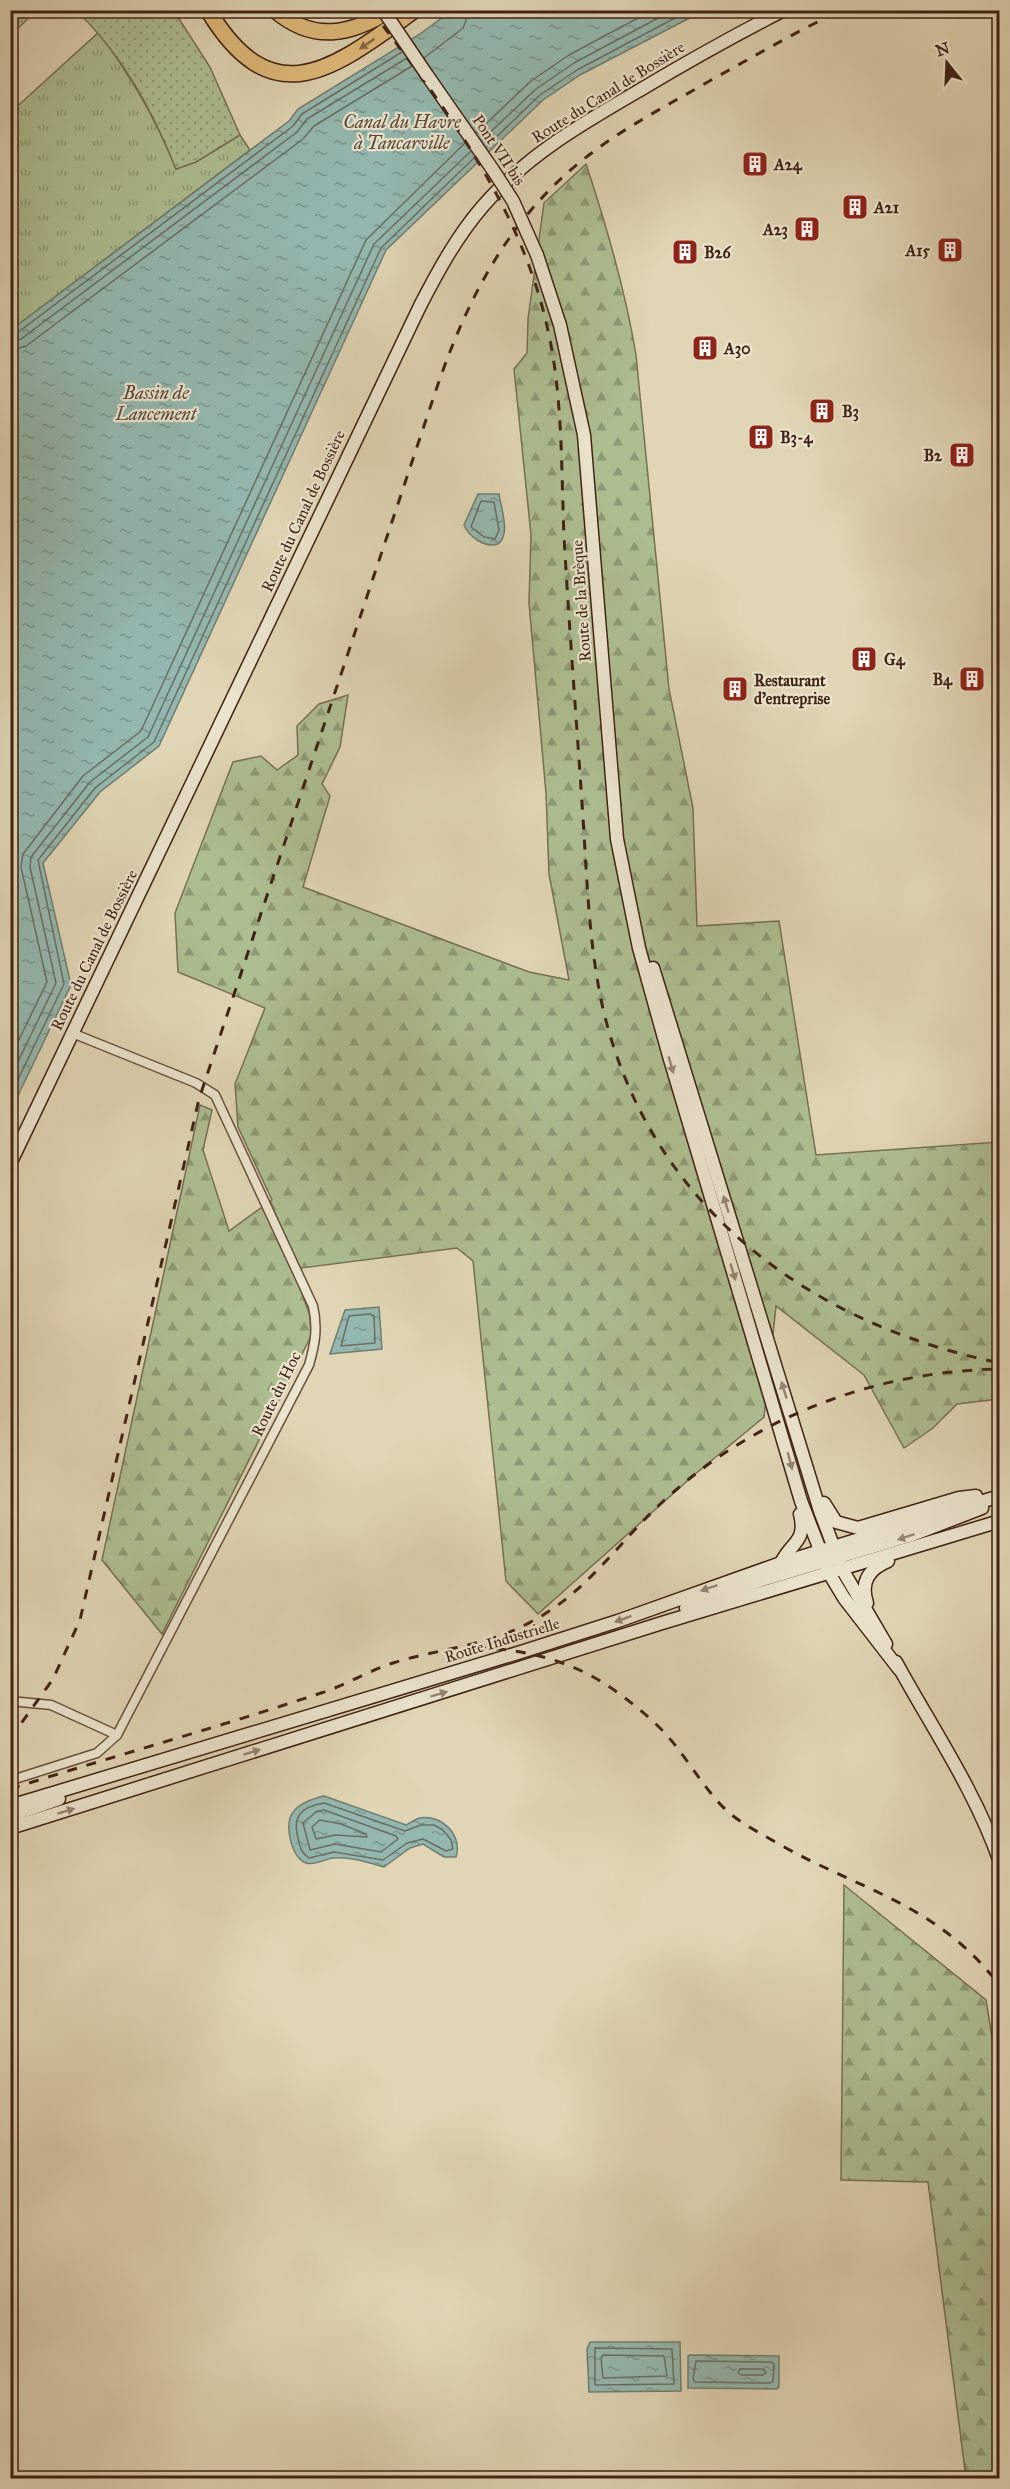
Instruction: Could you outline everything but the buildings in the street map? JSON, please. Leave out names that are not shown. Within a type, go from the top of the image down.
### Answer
[{"type":"highway","points":[[208,10],[228,41],[242,55],[267,70],[294,74],[313,72],[337,63],[415,10]]},
{"type":"highway","points":[[275,10],[301,26],[331,32],[361,27],[390,10]]},
{"type":"main road","name":"Pont VII bis","points":[[383,10],[513,201],[537,255]]},
{"type":"main road","name":"Route du Canal de Bossière","points":[[10,1164],[420,306],[460,237],[483,206],[514,175],[565,134],[689,61],[784,10]]},
{"type":"main road","name":"Route de la Brèque","points":[[537,255],[560,325],[584,435],[606,722],[622,869],[639,948],[678,1087],[801,1501]]},
{"type":"main road","points":[[622,869],[801,1446],[838,1558],[899,1669],[949,1753],[991,1838],[999,1862]]},
{"type":"main road","points":[[801,1446],[829,1513],[836,1522],[847,1527],[858,1528],[879,1523],[959,1498],[999,1496]]},
{"type":"main road","points":[[838,1558],[912,1535],[999,1496]]},
{"type":"main road","points":[[801,1501],[824,1562],[844,1598],[899,1669]]},
{"type":"main road","points":[[781,1563],[785,1554],[800,1539],[801,1501]]},
{"type":"main road","name":"Route Industrielle","points":[[10,1828],[709,1609],[824,1562],[979,1528],[999,1521]]},
{"type":"main road","points":[[873,1621],[864,1593],[864,1585],[866,1576],[874,1568],[963,1538],[979,1528]]},
{"type":"main road","name":"Route Industrielle","points":[[10,1806],[618,1621],[781,1563],[824,1562],[838,1558]]},
{"type":"main road","points":[[662,1623],[664,1616],[762,1580],[824,1562]]},
{"type":"main road","points":[[709,1609],[753,1603],[822,1583],[844,1598]]},
{"type":"main road","points":[[10,1797],[277,1716],[368,1697]]},
{"type":"main road","points":[[10,1816],[196,1749]]},
{"type":"main road","points":[[10,1837],[38,1820]]},
{"type":"street","name":"Route du Hoc","points":[[15,1779],[97,1753],[117,1735],[309,1365],[316,1343],[317,1321],[313,1306],[215,1095],[196,1083],[72,1033]]},
{"type":"street","points":[[10,1701],[51,1705],[117,1735]]},
{"type":"green space","points":[[11,10],[36,10],[36,11],[11,35]]},
{"type":"green space","points":[[77,11],[174,11],[210,67],[240,135],[196,162],[176,169],[135,85],[108,46]]},
{"type":"green space","points":[[99,32],[142,98],[176,169],[196,162],[240,135],[250,150],[11,330],[11,112]]},
{"type":"green space","points":[[586,164],[615,258],[636,355],[669,689],[693,808],[697,926],[779,921],[816,1155],[999,1142],[999,1399],[957,1404],[933,1428],[904,1448],[864,1375],[776,1306],[764,1417],[694,1475],[538,1614],[506,1581],[473,1261],[457,1248],[293,1269],[310,1316],[311,1336],[162,1634],[102,1560],[200,1105],[212,1110],[203,1150],[229,1231],[272,1200],[238,1127],[235,1084],[265,1008],[178,972],[175,913],[233,762],[261,756],[277,770],[298,755],[297,726],[319,704],[348,695],[340,747],[322,784],[330,796],[303,887],[529,972],[569,980],[549,874],[546,793],[529,603],[531,535],[514,369],[527,353],[528,319],[544,203]]},
{"type":"green space","points":[[844,1885],[986,2000],[1000,2087],[999,2478],[966,2478],[928,2182],[841,2180]]},
{"type":"water","name":"Bassin de Lancement","points":[[451,11],[703,11],[580,75],[543,100],[386,250],[159,746],[100,792],[43,863],[71,985],[11,1110],[11,330],[289,121],[298,109],[420,34]]},
{"type":"water","points":[[478,494],[499,494],[505,528],[502,540],[498,544],[483,543],[470,534],[464,525]]},
{"type":"water","points":[[379,1307],[382,1349],[330,1354],[345,1310]]},
{"type":"water","points":[[324,1796],[406,1825],[420,1818],[436,1819],[449,1828],[453,1834],[456,1841],[456,1857],[444,1857],[423,1844],[410,1848],[384,1867],[346,1858],[306,1863],[301,1860],[293,1848],[289,1833],[290,1819],[302,1804]]},
{"type":"water","points":[[590,2342],[680,2342],[681,2391],[589,2392],[587,2349]]},
{"type":"water","points":[[688,2356],[779,2356],[779,2387],[777,2389],[688,2388]]},
{"type":"railway","points":[[371,10],[426,83],[477,159],[519,240],[535,282],[547,326],[559,404],[564,536],[591,935],[604,1013],[627,1082],[659,1144],[700,1199],[748,1247],[803,1287],[864,1319],[930,1345],[1000,1363]]},
{"type":"railway","points":[[10,1739],[53,1679],[80,1620],[199,1099],[436,390],[462,322],[478,289],[516,229],[538,202],[593,152],[663,107],[773,45],[842,10]]},
{"type":"railway","points":[[10,1789],[321,1693],[393,1663],[476,1643],[509,1632],[545,1614],[580,1587],[655,1509],[691,1477],[730,1449],[771,1426],[814,1406],[859,1390],[905,1379],[952,1372],[1000,1369]]},
{"type":"railway","points":[[476,1648],[510,1650],[543,1657],[575,1668],[605,1684],[649,1717],[662,1730],[710,1792],[733,1816],[808,1860],[896,1901],[924,1917],[950,1935],[976,1958],[1000,1986]]},
{"type":"place","name":"A24","points":[[755,164]]},
{"type":"place","name":"A21","points":[[855,207]]},
{"type":"place","name":"A23","points":[[807,229]]},
{"type":"place","name":"A15","points":[[950,250]]},
{"type":"place","name":"B26","points":[[685,252]]},
{"type":"place","name":"A30","points":[[705,348]]},
{"type":"place","name":"B3","points":[[822,411]]},
{"type":"place","name":"B3-4","points":[[761,437]]},
{"type":"place","name":"B2","points":[[962,455]]},
{"type":"place","name":"G4","points":[[864,659]]},
{"type":"place","name":"B4","points":[[972,679]]},
{"type":"place","name":"Restaurant d'entreprise","points":[[735,689]]},
{"type":"water label","name":"Canal du Havre à Tancarville","points":[[402,132]]}]
